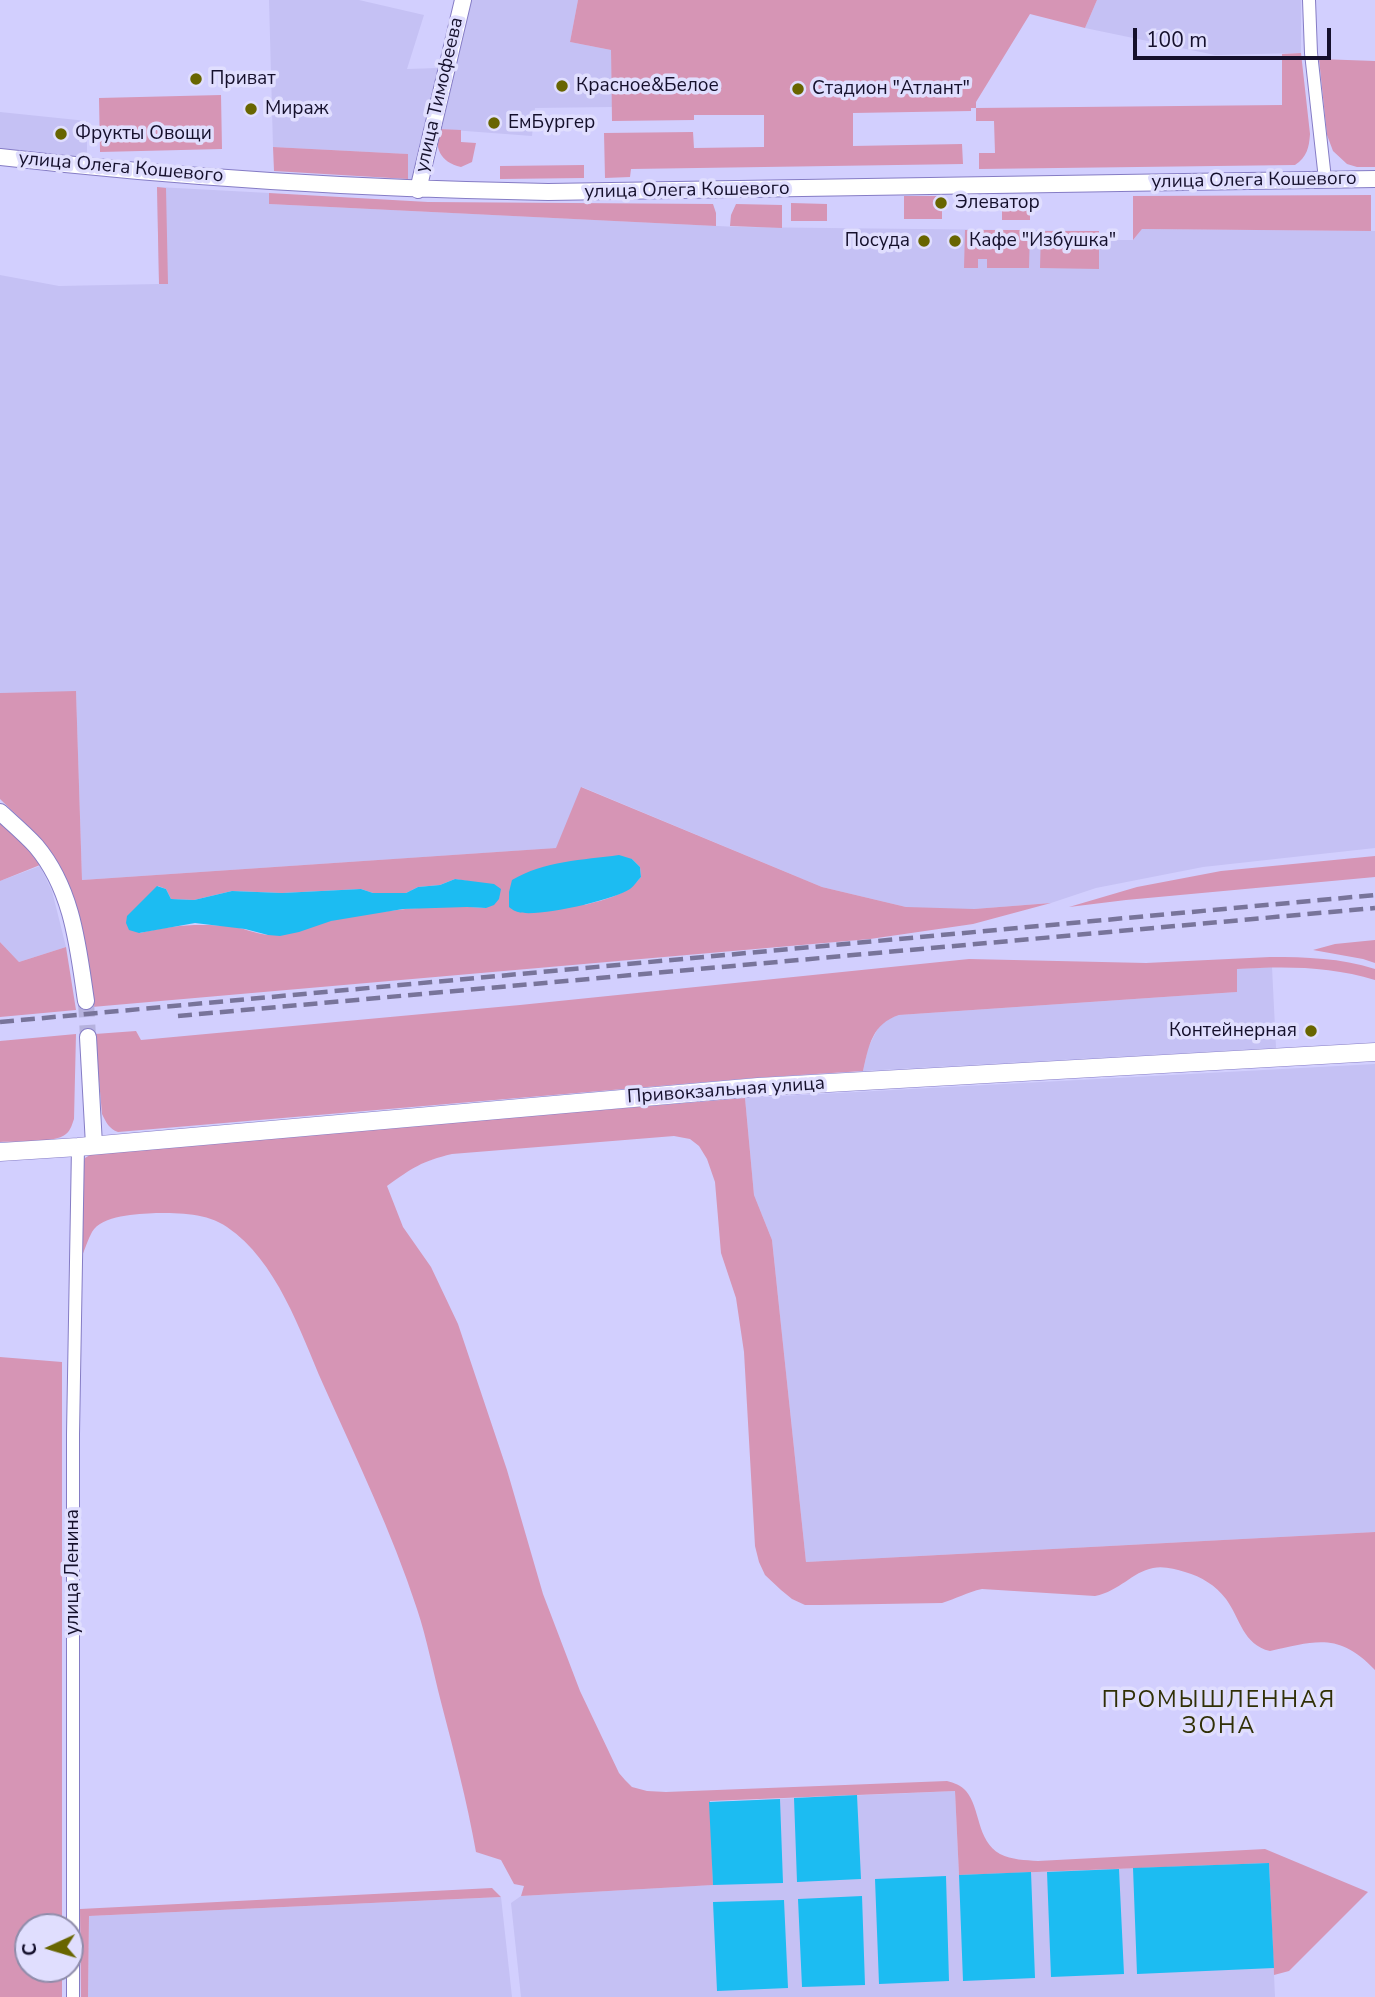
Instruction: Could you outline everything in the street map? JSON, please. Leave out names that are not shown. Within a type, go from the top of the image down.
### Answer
[{"type":"main road","name":"Привокзальная улица","points":[[0,1152],[758,1087],[1375,1052]]},
{"type":"street","name":"улица Тимофеева","points":[[418,190],[463,0]]},
{"type":"street","points":[[1309,0],[1311,53],[1325,179]]},
{"type":"street","name":"улица Олега Кошевого","points":[[0,157],[147,172],[418,190],[588,192],[1375,179]]},
{"type":"street","points":[[0,813],[37,848],[62,889],[75,930],[86,1001]]},
{"type":"street","name":"улица Ленина","points":[[73,1997],[73,1434],[86,1146],[88,1037]]},
{"type":"shaded area","points":[[269,0],[359,0],[424,15],[407,69],[438,68],[414,179],[408,179],[407,154],[273,147]]},
{"type":"shaded area","points":[[469,0],[578,0],[570,42],[611,50],[612,107],[535,108],[532,136],[439,129]]},
{"type":"shaded area","name":"Стадион \"Атлант\"","points":[[578,0],[1097,0],[1085,28],[1030,14],[976,102],[976,108],[971,108],[971,111],[853,113],[853,146],[962,144],[963,164],[631,169],[630,177],[605,178],[604,133],[693,132],[694,148],[764,147],[764,115],[694,115],[694,120],[612,121],[611,50],[570,42]]},
{"type":"shaded area","points":[[1097,0],[1301,0],[1301,53],[1215,55],[1085,28]]},
{"type":"shaded area","points":[[1301,53],[1310,134],[1307,152],[1295,165],[979,169],[979,153],[995,153],[994,121],[976,121],[976,108],[1282,105],[1282,54]]},
{"type":"shaded area","points":[[1319,59],[1375,61],[1375,167],[1347,164],[1333,151],[1327,135]]},
{"type":"shaded area","points":[[221,95],[222,149],[100,152],[99,98]]},
{"type":"shaded area","points":[[0,112],[87,121],[87,159],[0,149]]},
{"type":"shaded area","points":[[439,129],[461,130],[461,142],[476,143],[472,162],[461,167],[443,158],[437,142]]},
{"type":"shaded area","points":[[273,147],[408,154],[408,179],[274,171]]},
{"type":"shaded area","points":[[584,165],[584,178],[500,179],[500,166]]},
{"type":"shaded area","points":[[157,187],[269,193],[269,204],[738,227],[1099,231],[1099,240],[1133,240],[1142,229],[1375,231],[1375,848],[1203,867],[1096,888],[1051,903],[974,909],[920,909],[822,887],[582,787],[557,848],[82,880],[76,692],[0,693],[0,275],[59,286],[159,284]]},
{"type":"shaded area","points":[[157,187],[166,188],[168,284],[159,284]]},
{"type":"shaded area","points":[[269,193],[428,202],[713,204],[716,226],[269,204]]},
{"type":"shaded area","points":[[1371,195],[1371,231],[1142,229],[1133,240],[1133,196]]},
{"type":"shaded area","points":[[904,196],[942,196],[942,219],[904,219]]},
{"type":"shaded area","points":[[1002,197],[1030,197],[1030,220],[1002,220]]},
{"type":"shaded area","points":[[791,203],[827,204],[827,221],[791,221]]},
{"type":"shaded area","points":[[736,204],[782,205],[782,228],[730,226]]},
{"type":"shaded area","points":[[965,230],[1030,230],[1029,268],[987,268],[987,259],[978,259],[978,268],[964,268]]},
{"type":"shaded area","points":[[1041,231],[1099,231],[1099,269],[1040,268]]},
{"type":"shaded area","points":[[76,691],[82,880],[556,848],[581,787],[822,887],[906,907],[974,909],[1051,903],[973,924],[870,939],[92,1007],[80,925],[68,885],[43,842],[0,799],[0,693]],"holes":[[[632,859],[640,867],[641,877],[635,883],[616,895],[584,905]],[[455,879],[473,882],[486,908],[428,907],[390,911],[333,920],[279,935],[210,925],[140,933],[142,902],[158,886],[166,889],[171,899],[194,900],[232,891],[282,893],[361,889],[373,893],[406,893],[418,887],[440,885]]]},
{"type":"shaded area","points":[[0,820],[27,847],[40,865],[0,881]]},
{"type":"shaded area","points":[[1375,856],[1375,877],[1069,907],[1137,887],[1221,871]]},
{"type":"shaded area","points":[[40,866],[52,891],[66,947],[19,962],[0,942],[0,881]]},
{"type":"shaded area","points":[[1375,940],[1375,963],[1313,950],[1335,944]]},
{"type":"shaded area","points":[[0,942],[19,962],[66,947],[76,1010],[0,1017]]},
{"type":"shaded area","points":[[1270,957],[1349,962],[1375,969],[1375,980],[1307,968],[1237,969],[1237,992],[899,1015],[877,1030],[870,1044],[863,1071],[118,1132],[110,1127],[102,1114],[95,1034],[136,1031],[141,1040],[969,959],[1146,963]]},
{"type":"shaded area","points":[[1272,967],[1276,1048],[863,1071],[868,1048],[878,1028],[887,1019],[899,1015],[1237,992],[1236,969]]},
{"type":"shaded area","points":[[76,1034],[74,1119],[69,1131],[53,1139],[0,1142],[0,1041]]},
{"type":"shaded area","points":[[1375,1064],[1375,1532],[806,1562],[772,1240],[754,1195],[745,1098]]},
{"type":"shaded area","points":[[745,1098],[754,1195],[772,1240],[806,1562],[1375,1532],[1375,1670],[1350,1650],[1326,1642],[1270,1651],[1261,1648],[1248,1637],[1231,1606],[1213,1586],[1191,1574],[1165,1568],[1146,1570],[1112,1590],[1095,1596],[982,1589],[942,1603],[805,1605],[792,1599],[765,1575],[755,1546],[744,1352],[736,1298],[721,1253],[715,1182],[699,1146],[690,1139],[674,1136],[452,1154],[433,1159],[403,1174],[387,1186],[403,1227],[431,1267],[458,1324],[507,1470],[543,1594],[580,1691],[619,1773],[632,1787],[666,1792],[947,1781],[966,1791],[987,1841],[1000,1854],[1009,1857],[1038,1861],[1265,1849],[1368,1892],[1289,1971],[1274,1975],[1269,1863],[959,1875],[955,1791],[710,1801],[713,1885],[521,1896],[524,1886],[514,1884],[501,1860],[476,1852],[427,1643],[407,1580],[373,1495],[296,1320],[260,1258],[245,1241],[219,1222],[174,1213],[130,1215],[104,1222],[92,1232],[82,1256],[83,1164],[85,1158],[95,1152]]},
{"type":"shaded area","points":[[0,1357],[62,1362],[62,1913],[14,1913],[14,1983],[62,1983],[62,1997],[0,1997]]},
{"type":"shaded area","points":[[955,1791],[959,1875],[1269,1863],[1275,1997],[521,1997],[511,1903],[521,1896],[712,1885],[709,1802]]},
{"type":"shaded area","points":[[492,1888],[501,1897],[89,1916],[88,1997],[81,1997],[81,1983],[84,1983],[84,1913],[80,1913],[80,1909]]},
{"type":"shaded area","points":[[501,1897],[512,1997],[88,1997],[89,1916]]},
{"type":"water","points":[[619,855],[632,859],[640,867],[641,877],[631,888],[621,893],[575,907],[541,912],[518,912],[509,907],[512,880],[524,874],[564,862]]},
{"type":"water","points":[[455,879],[494,884],[501,889],[499,899],[486,908],[403,909],[331,921],[280,936],[195,923],[139,933],[129,930],[126,923],[127,916],[157,886],[166,889],[171,899],[194,900],[232,891],[282,893],[361,889],[373,893],[406,893],[418,887],[440,885]]},
{"type":"water","points":[[857,1795],[861,1879],[797,1882],[794,1798]]},
{"type":"water","points":[[780,1799],[783,1883],[713,1885],[709,1802]]},
{"type":"water","points":[[1269,1863],[1274,1968],[1137,1974],[1133,1868]]},
{"type":"water","points":[[1119,1869],[1124,1974],[1051,1977],[1047,1872]]},
{"type":"water","points":[[1031,1872],[1035,1978],[963,1981],[959,1875]]},
{"type":"water","points":[[946,1876],[949,1981],[879,1984],[875,1879]]},
{"type":"water","points":[[862,1896],[865,1985],[802,1987],[798,1899]]},
{"type":"water","points":[[784,1900],[788,1988],[717,1991],[713,1902]]},
{"type":"tunnel","points":[[86,1001],[88,1037]]},
{"type":"railway","points":[[0,1022],[1375,895]]},
{"type":"railway","points":[[178,1016],[1375,908]]},
{"type":"place","name":"Приват","points":[[196,79]]},
{"type":"place","name":"Красное&Белое","points":[[562,86]]},
{"type":"place","name":"Стадион \"Атлант\"","points":[[798,89]]},
{"type":"place","name":"Мираж","points":[[251,109]]},
{"type":"place","name":"ЕмБургер","points":[[494,123]]},
{"type":"place","name":"Фрукты Овощи","points":[[61,134]]},
{"type":"place","name":"Элеватор","points":[[941,203]]},
{"type":"place","name":"Посуда","points":[[924,241]]},
{"type":"place","name":"Кафе \"Избушка\"","points":[[955,241]]},
{"type":"place","name":"Контейнерная","points":[[1311,1031]]},
{"type":"district","name":"ПРОМЫШЛЕННАЯ ЗОНА","points":[[1219,1714]]}]
